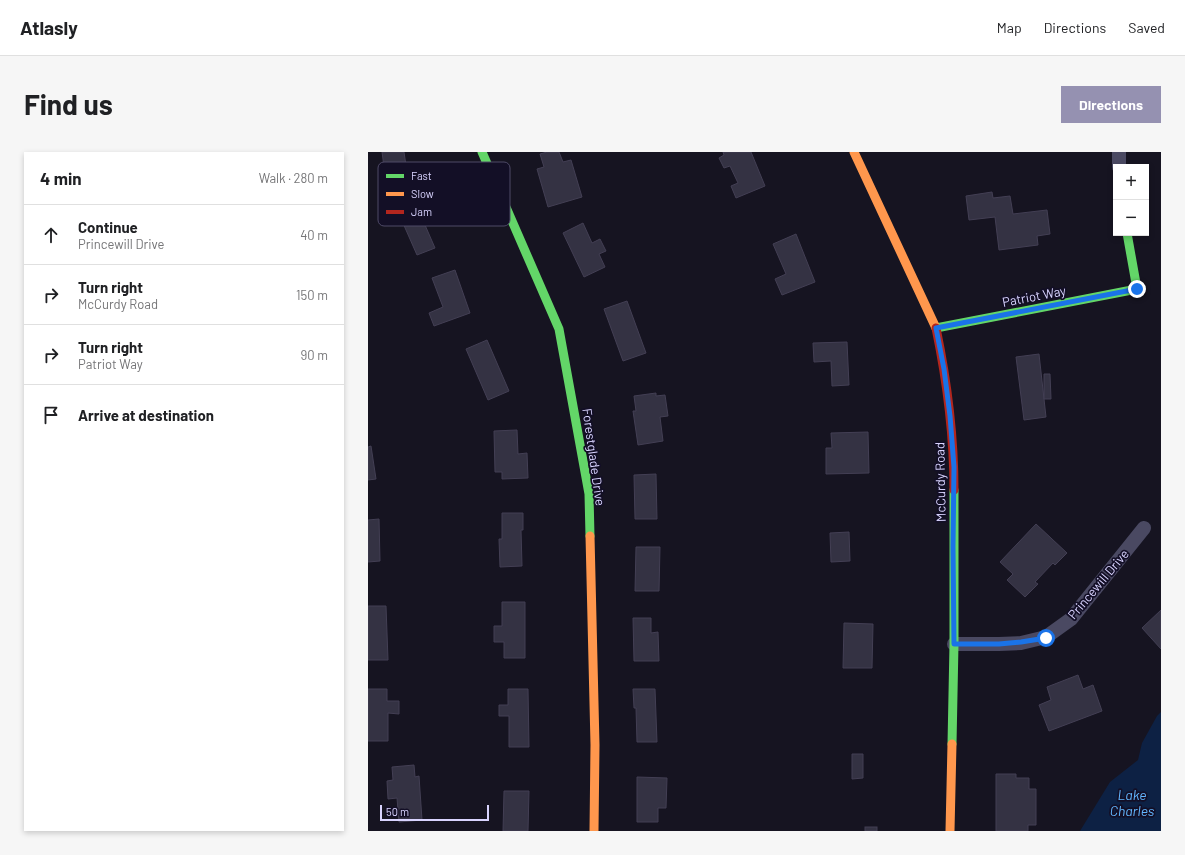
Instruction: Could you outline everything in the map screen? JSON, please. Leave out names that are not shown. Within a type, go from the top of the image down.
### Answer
[{"type":"street","name":"Forestglade Drive","points":[[482,152],[486,162]]},
{"type":"street","name":"McCurdy Road","points":[[854,152],[936,328],[944,369],[954,467],[954,644],[950,831]]},
{"type":"street","points":[[1119,164],[1120,152]]},
{"type":"street","name":"Forestglade Drive","points":[[510,216],[559,329],[589,494],[595,745],[594,831]]},
{"type":"street","name":"Patriot Way","points":[[936,328],[1137,289],[1128,236]]},
{"type":"street","name":"Princewill Drive","points":[[954,644],[999,644],[1046,638],[1071,619],[1144,528]]},
{"type":"water","name":"Lake Charles","points":[[1161,712],[1161,831],[1080,831],[1110,782],[1138,760],[1142,743],[1157,716]]},
{"type":"building","points":[[382,152],[404,152],[405,162],[383,162]]},
{"type":"building","points":[[547,152],[559,152],[563,162],[571,160],[582,197],[548,207],[537,169],[544,167],[540,154]]},
{"type":"building","points":[[723,152],[751,152],[765,186],[736,198],[731,186],[738,183],[730,166],[724,168],[719,158],[724,155]]},
{"type":"building","points":[[992,192],[993,198],[1010,196],[1013,214],[1047,210],[1050,234],[1037,236],[1038,245],[999,250],[995,217],[969,220],[966,196]]},
{"type":"building","points":[[583,223],[592,243],[600,239],[606,251],[599,254],[605,267],[584,277],[563,233]]},
{"type":"building","points":[[404,226],[425,226],[435,248],[417,255]]},
{"type":"building","points":[[796,234],[815,282],[782,295],[775,279],[786,274],[773,244]]},
{"type":"building","points":[[455,270],[470,313],[434,326],[429,313],[443,307],[432,278]]},
{"type":"building","points":[[627,301],[646,353],[623,361],[604,309]]},
{"type":"building","points":[[487,340],[509,391],[488,400],[466,349]]},
{"type":"building","points":[[847,342],[849,385],[832,386],[831,361],[814,362],[813,343]]},
{"type":"building","points":[[1039,354],[1046,417],[1024,420],[1016,357]]},
{"type":"building","points":[[1044,374],[1050,374],[1051,399],[1044,399]]},
{"type":"building","points":[[656,393],[656,396],[665,395],[668,416],[660,417],[663,441],[638,445],[633,411],[636,411],[634,396]]},
{"type":"building","points":[[517,430],[518,454],[527,453],[528,478],[502,479],[502,472],[495,472],[494,431]]},
{"type":"building","points":[[868,432],[869,473],[826,474],[826,448],[832,448],[831,433]]},
{"type":"building","points":[[371,446],[376,479],[368,480],[368,447]]},
{"type":"building","points":[[656,474],[657,519],[635,519],[634,475]]},
{"type":"building","points":[[502,513],[523,513],[523,530],[521,530],[522,566],[500,567],[499,539],[502,539]]},
{"type":"building","points":[[379,519],[380,561],[368,562],[368,520]]},
{"type":"building","points":[[1036,524],[1067,553],[1055,565],[1053,563],[1035,582],[1038,584],[1025,597],[1007,580],[1013,574],[1000,562]]},
{"type":"building","points":[[849,532],[850,561],[831,562],[830,533]]},
{"type":"building","points":[[636,547],[660,547],[659,591],[635,591]]},
{"type":"building","points":[[502,602],[525,602],[525,658],[504,658],[504,642],[494,642],[494,626],[502,626]]},
{"type":"building","points":[[368,606],[386,606],[388,660],[368,660]]},
{"type":"building","points":[[1161,610],[1161,649],[1142,628]]},
{"type":"building","points":[[633,618],[651,618],[651,633],[658,632],[659,661],[634,661]]},
{"type":"building","points":[[844,623],[873,624],[872,668],[843,668]]},
{"type":"building","points":[[1078,675],[1083,689],[1093,685],[1102,711],[1049,731],[1039,705],[1051,700],[1047,687]]},
{"type":"building","points":[[368,689],[387,689],[387,701],[399,701],[399,714],[388,713],[388,741],[368,741]]},
{"type":"building","points":[[508,689],[528,689],[529,747],[509,747],[509,716],[499,716],[499,705],[508,705]]},
{"type":"building","points":[[633,689],[655,689],[657,742],[637,742],[636,708],[634,708]]},
{"type":"building","points":[[852,754],[863,754],[863,778],[852,779]]},
{"type":"building","points":[[414,765],[415,777],[419,776],[422,820],[399,822],[397,798],[388,799],[387,781],[393,780],[392,767]]},
{"type":"building","points":[[996,774],[1016,774],[1016,778],[1029,778],[1029,789],[1036,789],[1036,825],[1028,825],[1028,831],[996,831]]},
{"type":"building","points":[[637,777],[667,778],[666,808],[658,808],[658,822],[637,822]]},
{"type":"building","points":[[504,791],[529,791],[528,831],[503,831]]},
{"type":"building","points":[[865,827],[877,827],[877,831],[865,831]]},
{"type":"traffic: fast","points":[[482,152],[486,162]]},
{"type":"traffic: fast","points":[[510,216],[559,329],[589,494],[590,536]]},
{"type":"traffic: fast","points":[[936,328],[1137,289],[1128,236]]},
{"type":"traffic: fast","points":[[952,744],[954,644],[954,490]]},
{"type":"traffic: slow","points":[[854,152],[936,328]]},
{"type":"traffic: slow","points":[[590,536],[595,745],[594,831]]},
{"type":"traffic: slow","points":[[950,831],[952,744]]},
{"type":"traffic: jam","points":[[936,328],[949,408],[953,449],[954,490]]},
{"type":"route","points":[[1046,638],[999,644],[954,644],[954,467],[944,369],[936,328],[1137,289]]}]
